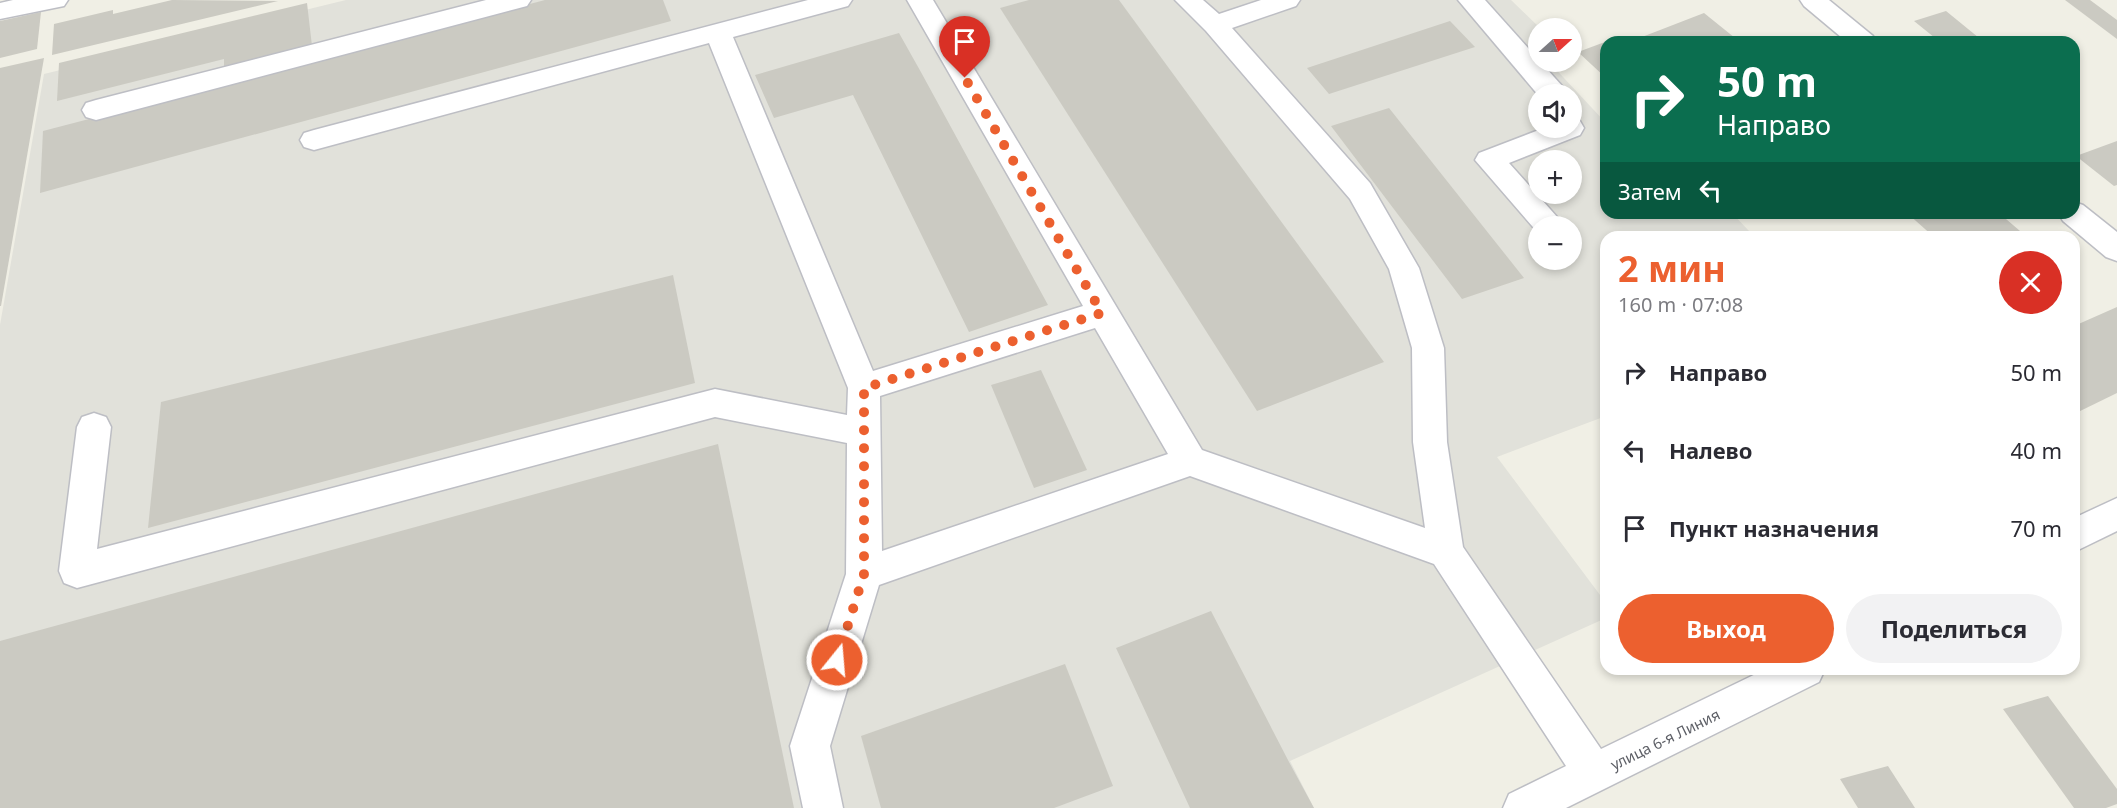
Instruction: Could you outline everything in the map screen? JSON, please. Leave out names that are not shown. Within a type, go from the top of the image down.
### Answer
[{"type":"street","points":[[0,11],[55,0]]},
{"type":"street","points":[[96,110],[518,0]]},
{"type":"street","points":[[314,140],[718,33],[750,11],[839,0]]},
{"type":"street","points":[[920,0],[1190,461]]},
{"type":"street","points":[[1188,0],[1215,25],[1360,191],[1404,268],[1428,348],[1430,442],[1446,552],[1595,774]]},
{"type":"street","points":[[1215,25],[1287,0]]},
{"type":"street","points":[[1471,0],[1544,84]]},
{"type":"street","points":[[1813,0],[1857,36]]},
{"type":"street","points":[[718,33],[864,388],[864,574],[810,746],[823,808]]},
{"type":"street","points":[[1539,216],[1489,160],[1544,138]]},
{"type":"street","points":[[2080,219],[2117,249]]},
{"type":"street","points":[[864,388],[1102,313]]},
{"type":"street","points":[[94,428],[77,571],[716,403],[864,432]]},
{"type":"street","points":[[864,574],[1190,461],[1446,552]]},
{"type":"street","points":[[2080,533],[2117,514]]},
{"type":"street","name":"улица 6-я Линия","points":[[1523,808],[1794,675]]},
{"type":"shaded area","points":[[346,0],[1511,0],[1530,18],[1528,72],[1558,72],[1570,84],[1528,84],[1528,138],[1582,138],[1582,97],[1600,117],[1600,219],[1738,219],[1749,231],[1600,231],[1600,418],[1497,457],[1600,595],[1600,621],[1290,761],[1314,808],[0,808],[0,325],[44,74]]},
{"type":"building","points":[[172,0],[278,1],[52,55],[54,24],[113,10],[113,14]]},
{"type":"building","points":[[545,0],[663,0],[671,21],[40,193],[43,131]]},
{"type":"building","points":[[1029,0],[1119,0],[1384,362],[1257,411],[1000,8]]},
{"type":"building","points":[[2065,0],[2090,0],[2117,20],[2117,39]]},
{"type":"building","points":[[307,3],[312,46],[224,68],[224,59],[57,101],[59,63]]},
{"type":"building","points":[[1946,11],[1977,36],[1933,36],[1914,21]]},
{"type":"building","points":[[41,12],[37,49],[0,58],[0,21]]},
{"type":"building","points":[[1704,13],[1733,36],[1645,36]]},
{"type":"building","points":[[1450,21],[1475,47],[1329,94],[1307,68]]},
{"type":"building","points":[[899,33],[1048,305],[969,332],[853,95],[774,118],[755,75]]},
{"type":"building","points":[[1600,44],[1600,72],[1582,56],[1582,51]]},
{"type":"building","points":[[44,58],[1,306],[0,306],[0,68]]},
{"type":"building","points":[[1389,108],[1524,278],[1462,299],[1331,126]]},
{"type":"building","points":[[2117,141],[2117,185],[2114,186],[2080,159],[2080,155]]},
{"type":"building","points":[[1914,219],[2006,219],[2020,231],[1927,231]]},
{"type":"building","points":[[673,275],[695,383],[148,528],[161,402]]},
{"type":"building","points":[[2117,307],[2117,393],[2080,411],[2080,323]]},
{"type":"building","points":[[1041,370],[1087,470],[1034,488],[991,385]]},
{"type":"building","points":[[718,444],[794,808],[0,808],[0,641]]},
{"type":"building","points":[[1211,611],[1314,808],[1190,808],[1116,648]]},
{"type":"building","points":[[1065,664],[1113,786],[1054,808],[881,808],[861,736]]},
{"type":"building","points":[[2048,696],[2117,789],[2117,804],[2106,808],[2074,808],[2003,709]]},
{"type":"building","points":[[1888,766],[1915,808],[1858,808],[1840,779]]},
{"type":"route","points":[[837,660],[864,574],[864,388],[1102,313],[965,78]]}]
